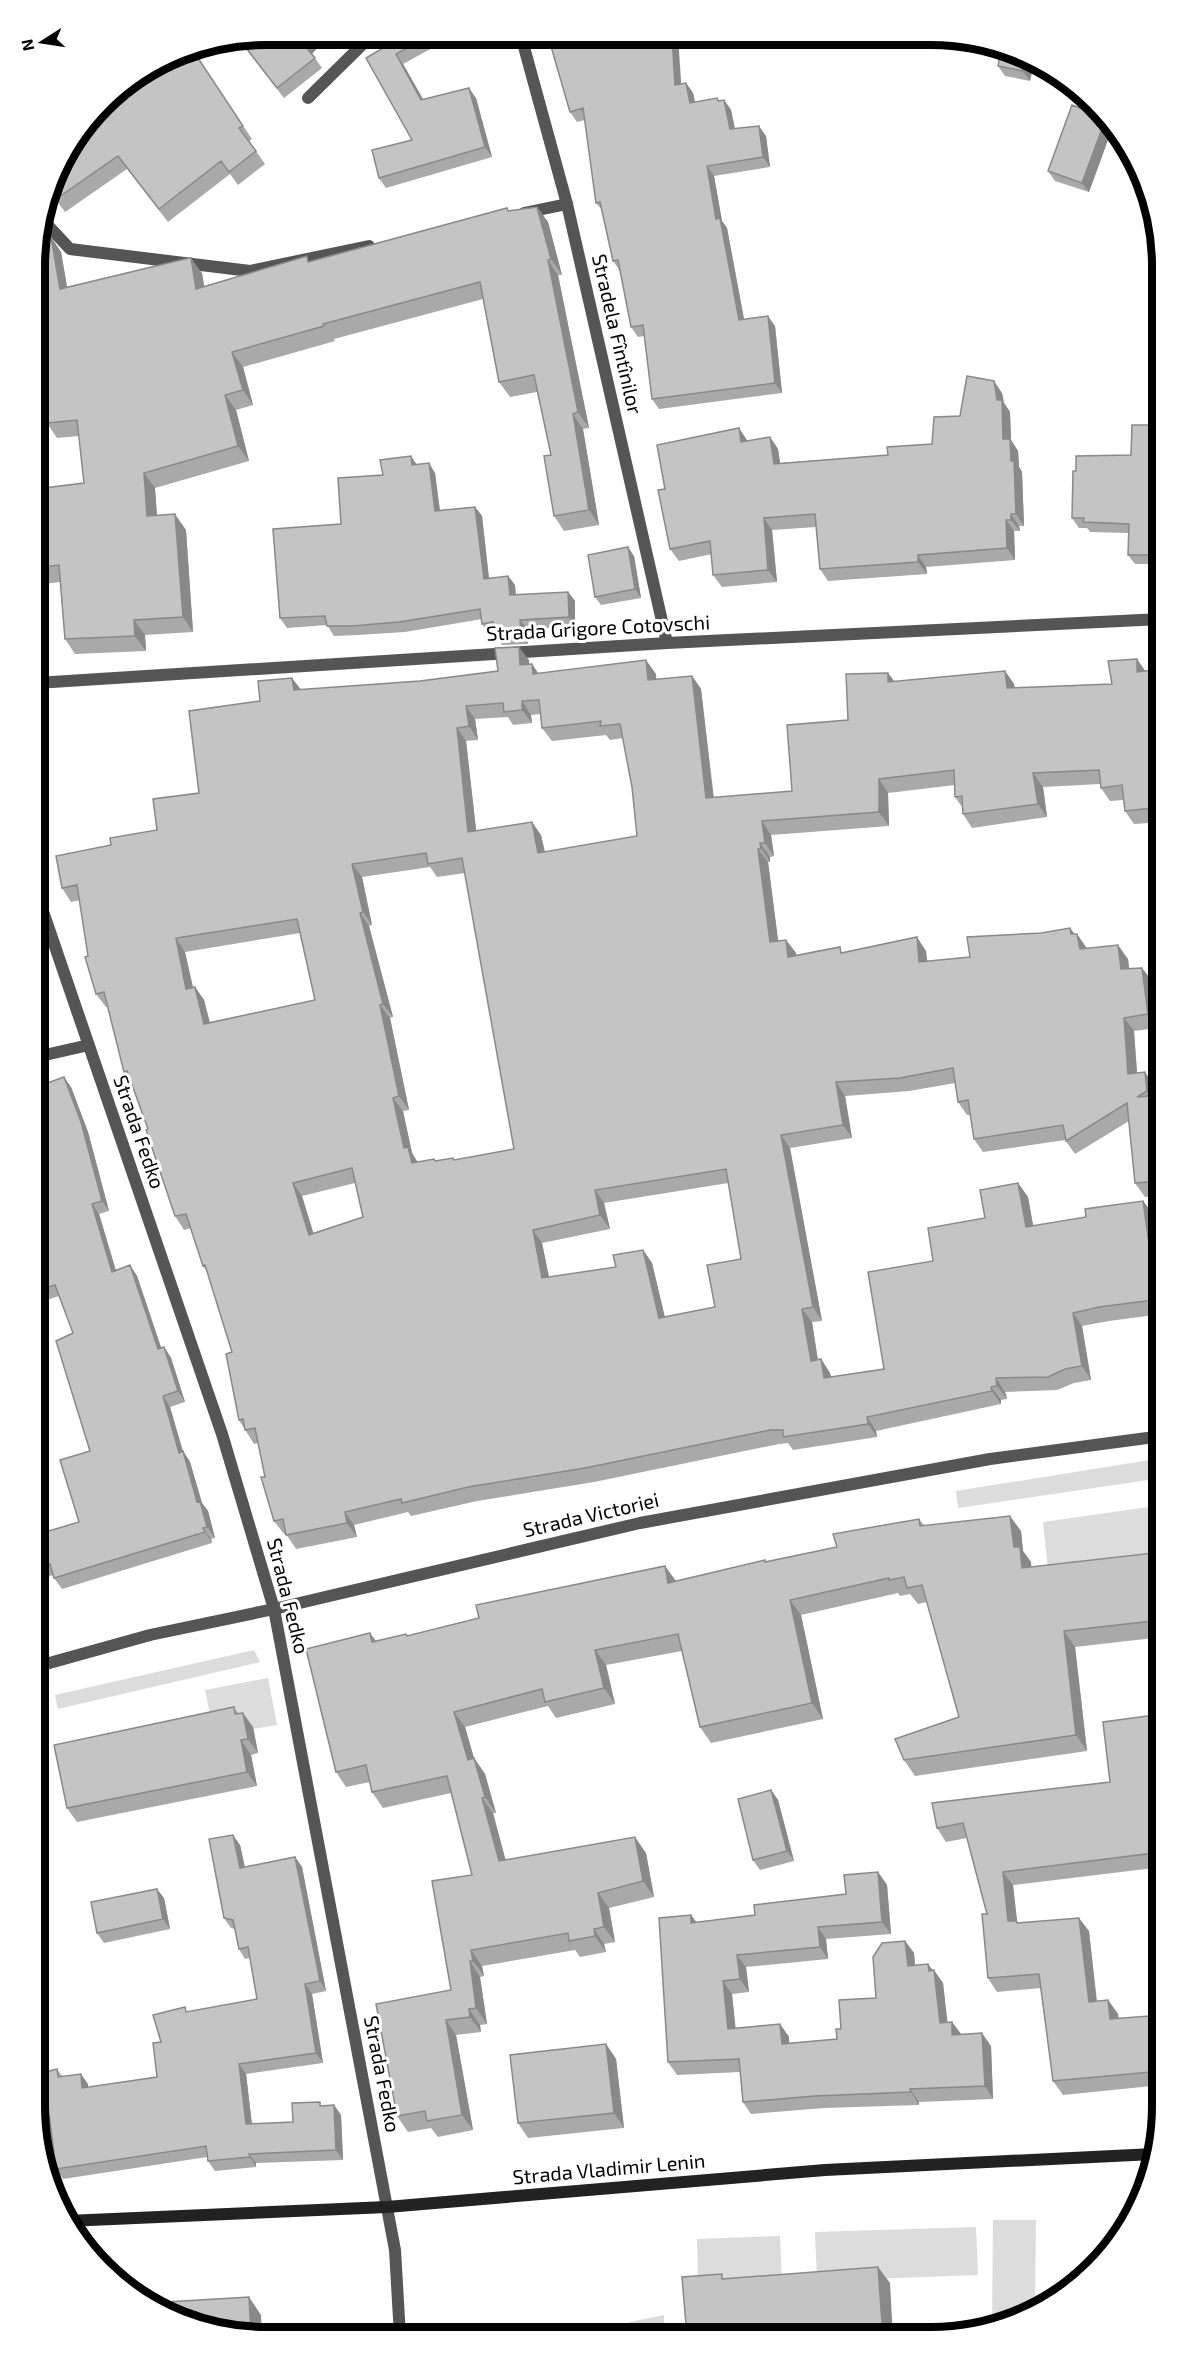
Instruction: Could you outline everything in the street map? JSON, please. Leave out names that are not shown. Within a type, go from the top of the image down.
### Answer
[{"type":"main road","name":"Strada Vladimir Lenin","points":[[77,2221],[387,2207],[825,2170],[1146,2154]]},
{"type":"street","points":[[308,98],[362,45]]},
{"type":"street","name":"Stradela Fîntînilor","points":[[523,45],[567,204],[668,643]]},
{"type":"street","points":[[508,216],[567,204]]},
{"type":"street","points":[[49,226],[70,249],[250,271],[379,244]]},
{"type":"street","name":"Strada Grigore Cotovschi","points":[[45,682],[668,643],[1152,619]]},
{"type":"street","name":"Strada Fedko","points":[[45,917],[222,1434],[274,1609],[395,2250],[399,2327]]},
{"type":"street","points":[[45,1055],[89,1045]]},
{"type":"street","name":"Strada Victoriei","points":[[45,1664],[150,1635],[274,1609],[640,1523],[990,1459],[1152,1437]]},
{"type":"shaded area","points":[[1152,1460],[1152,1479],[958,1508],[956,1491]]},
{"type":"shaded area","points":[[1152,1506],[1152,1567],[1049,1579],[1043,1522]]},
{"type":"shaded area","points":[[254,1650],[260,1662],[58,1709],[55,1695]]},
{"type":"shaded area","points":[[268,1678],[277,1725],[253,1729],[253,1727],[213,1728],[205,1690]]},
{"type":"shaded area","points":[[993,2220],[1036,2220],[1035,2300],[992,2318]]},
{"type":"shaded area","points":[[976,2227],[978,2275],[817,2281],[815,2232]]},
{"type":"shaded area","points":[[780,2236],[782,2283],[698,2286],[697,2239]]},
{"type":"shaded area","points":[[664,2315],[665,2327],[629,2327],[629,2322]]},
{"type":"building","points":[[304,45],[315,58],[277,88],[245,46]]},
{"type":"building","points":[[388,45],[412,45],[396,54],[421,100],[469,88],[485,147],[379,178],[372,150],[412,140],[366,58]]},
{"type":"building","points":[[551,45],[672,45],[675,85],[686,83],[690,103],[717,98],[718,101],[724,100],[730,129],[759,126],[763,157],[707,166],[716,219],[720,218],[739,320],[768,316],[775,383],[652,399],[643,325],[631,327],[618,260],[613,261],[600,202],[596,203],[583,108],[570,112]]},
{"type":"building","points":[[197,56],[243,126],[239,128],[256,151],[229,172],[221,161],[159,209],[118,156],[56,199],[68,168],[82,143],[100,120],[143,82],[168,68]]},
{"type":"building","points":[[1000,56],[1024,66],[1023,71],[998,66]]},
{"type":"building","points":[[1081,104],[1103,127],[1082,183],[1048,171],[1072,105],[1080,108]]},
{"type":"building","points":[[537,207],[551,259],[548,260],[578,412],[573,414],[589,510],[554,516],[544,456],[551,455],[534,375],[499,382],[480,282],[323,324],[324,326],[232,352],[243,390],[225,395],[238,446],[144,473],[147,516],[175,514],[183,617],[134,620],[135,636],[65,639],[59,565],[45,567],[45,488],[84,483],[77,420],[47,423],[45,252],[48,233],[51,237],[60,289],[191,258],[196,289],[307,256],[308,262],[507,208],[508,211]]},
{"type":"building","points":[[967,376],[994,381],[997,400],[1002,400],[1003,439],[1010,439],[1011,461],[1014,461],[1016,514],[1011,514],[1011,520],[1006,520],[1007,548],[918,555],[918,562],[820,569],[815,514],[764,518],[768,570],[713,575],[710,541],[670,549],[658,490],[665,489],[657,445],[739,428],[741,442],[770,437],[774,464],[888,455],[887,447],[932,444],[934,417],[960,416]]},
{"type":"building","points":[[1132,425],[1152,425],[1152,555],[1128,555],[1129,524],[1083,522],[1084,518],[1072,518],[1073,471],[1076,471],[1076,456],[1131,455]]},
{"type":"building","points":[[411,456],[412,465],[429,463],[435,511],[475,507],[484,579],[508,576],[510,595],[568,592],[569,617],[520,620],[521,634],[495,636],[493,622],[482,624],[480,609],[399,622],[352,626],[327,626],[325,616],[280,618],[273,529],[341,524],[338,478],[383,475],[380,460]]},
{"type":"building","points":[[628,547],[635,589],[595,597],[588,555]]},
{"type":"building","points":[[519,647],[520,665],[532,664],[533,674],[646,660],[648,680],[692,676],[706,798],[792,791],[787,725],[848,720],[846,674],[888,673],[888,682],[1005,671],[1007,688],[1112,684],[1108,661],[1137,659],[1137,672],[1152,670],[1152,808],[1125,811],[1122,785],[1101,788],[1099,770],[1033,773],[1038,804],[963,814],[962,796],[955,797],[954,770],[879,779],[879,812],[762,821],[765,843],[760,843],[761,848],[758,849],[770,942],[786,940],[788,957],[840,947],[841,953],[917,937],[919,962],[970,957],[967,937],[1041,933],[1070,928],[1071,934],[1077,934],[1080,949],[1118,945],[1121,969],[1142,968],[1148,1014],[1124,1018],[1128,1074],[1145,1072],[1147,1091],[1137,1097],[1152,1096],[1152,1182],[1135,1183],[1127,1103],[1066,1141],[1063,1125],[974,1139],[968,1100],[958,1102],[953,1068],[900,1078],[836,1082],[843,1125],[781,1135],[813,1307],[802,1309],[811,1361],[821,1359],[824,1378],[884,1369],[868,1272],[933,1261],[928,1228],[985,1218],[980,1190],[1018,1183],[1026,1227],[1086,1217],[1085,1209],[1143,1201],[1152,1258],[1152,1300],[1073,1313],[1082,1366],[1065,1369],[1048,1377],[996,1378],[997,1386],[991,1387],[992,1391],[867,1417],[868,1424],[783,1437],[783,1430],[770,1430],[585,1468],[468,1487],[402,1503],[401,1499],[345,1512],[347,1523],[286,1535],[283,1519],[274,1521],[261,1477],[265,1477],[255,1428],[245,1430],[243,1419],[239,1420],[226,1354],[232,1352],[205,1265],[203,1266],[186,1214],[175,1216],[146,1130],[148,1129],[127,1071],[124,1072],[104,992],[96,994],[85,957],[88,956],[77,885],[62,888],[56,856],[111,845],[110,838],[157,830],[153,799],[199,793],[189,711],[260,701],[258,681],[292,678],[294,690],[420,681],[498,671],[495,648]],"holes":[[[539,700],[542,728],[601,721],[600,726],[620,724],[632,787],[637,836],[538,853],[532,822],[468,832],[457,728],[469,726],[466,706],[503,703],[504,712],[522,710],[522,701]],[[426,853],[428,864],[462,858],[514,1149],[454,1160],[453,1158],[435,1161],[434,1159],[412,1163],[408,1147],[404,1148],[393,1098],[399,1096],[380,1005],[383,1004],[360,913],[363,912],[352,864]],[[297,919],[315,1000],[204,1024],[195,987],[186,989],[176,938]],[[352,1168],[363,1217],[309,1235],[293,1183]],[[726,1169],[741,1259],[707,1265],[715,1307],[659,1318],[643,1250],[613,1255],[616,1267],[542,1278],[533,1230],[600,1215],[595,1190]]]},
{"type":"building","points":[[64,1077],[81,1122],[102,1201],[92,1204],[112,1272],[130,1265],[158,1349],[164,1347],[178,1391],[163,1396],[179,1453],[183,1451],[197,1502],[200,1501],[207,1527],[203,1528],[205,1532],[54,1578],[50,1564],[45,1565],[45,1532],[79,1522],[60,1460],[90,1451],[56,1341],[73,1333],[55,1285],[45,1288],[45,1084]]},
{"type":"building","points":[[1010,1516],[1014,1547],[1020,1547],[1022,1568],[1152,1553],[1152,1621],[1064,1631],[1076,1735],[904,1760],[895,1739],[959,1717],[922,1585],[907,1588],[904,1577],[889,1580],[889,1578],[790,1600],[812,1703],[700,1727],[678,1634],[595,1650],[604,1688],[545,1702],[542,1689],[454,1712],[468,1760],[474,1758],[499,1861],[635,1837],[643,1881],[598,1893],[604,1927],[594,1929],[595,1936],[569,1941],[568,1933],[471,1950],[473,1961],[470,1961],[476,2008],[469,2009],[470,2017],[446,2020],[462,2115],[427,2121],[425,2111],[397,2116],[376,2004],[451,1990],[432,1881],[472,1875],[447,1776],[372,1792],[366,1765],[336,1772],[306,1649],[370,1633],[372,1642],[406,1634],[407,1636],[479,1618],[476,1605],[665,1566],[668,1583],[765,1560],[765,1562],[837,1547],[833,1534],[919,1519],[920,1526]]},
{"type":"building","points":[[234,1707],[235,1714],[243,1713],[248,1739],[241,1740],[247,1772],[67,1808],[54,1745]]},
{"type":"building","points":[[1152,1715],[1152,1853],[1003,1872],[1008,1921],[1017,1923],[1079,1918],[1089,2002],[1108,2000],[1110,2019],[1152,2016],[1152,2072],[1053,2081],[1039,1974],[988,1978],[982,1914],[987,1914],[963,1823],[937,1828],[932,1803],[1110,1782],[1103,1722]]},
{"type":"building","points":[[771,1790],[787,1851],[753,1860],[738,1799]]},
{"type":"building","points":[[233,1835],[240,1868],[295,1857],[320,1981],[305,1984],[316,2053],[239,2064],[246,2124],[293,2122],[292,2103],[320,2102],[320,2106],[334,2105],[336,2150],[249,2154],[250,2157],[208,2161],[206,2146],[56,2169],[49,2114],[45,2115],[45,2072],[57,2069],[58,2077],[81,2074],[82,2088],[157,2077],[153,2043],[161,2042],[153,2015],[185,2007],[186,2012],[257,1999],[248,1947],[239,1949],[233,1920],[224,1918],[209,1839]]},
{"type":"building","points":[[878,1872],[882,1922],[818,1927],[820,1947],[737,1955],[740,1979],[723,1981],[728,2029],[780,2024],[782,2044],[837,2039],[836,2029],[841,2029],[839,2000],[876,1998],[873,1957],[882,1943],[905,1941],[908,1966],[928,1964],[929,1971],[934,1970],[940,2023],[952,2022],[952,2035],[982,2033],[985,2086],[910,2089],[911,2092],[743,2102],[739,2059],[668,2062],[659,1918],[691,1915],[691,1923],[755,1915],[754,1905],[846,1894],[844,1875]]},
{"type":"building","points":[[157,1889],[163,1919],[97,1933],[91,1902]]},
{"type":"building","points":[[606,2044],[614,2113],[518,2123],[510,2055]]},
{"type":"building","points":[[878,2267],[882,2327],[686,2327],[682,2277],[722,2274],[722,2279]]},
{"type":"building","points":[[249,2297],[251,2327],[223,2323],[195,2315],[166,2302]]}]
